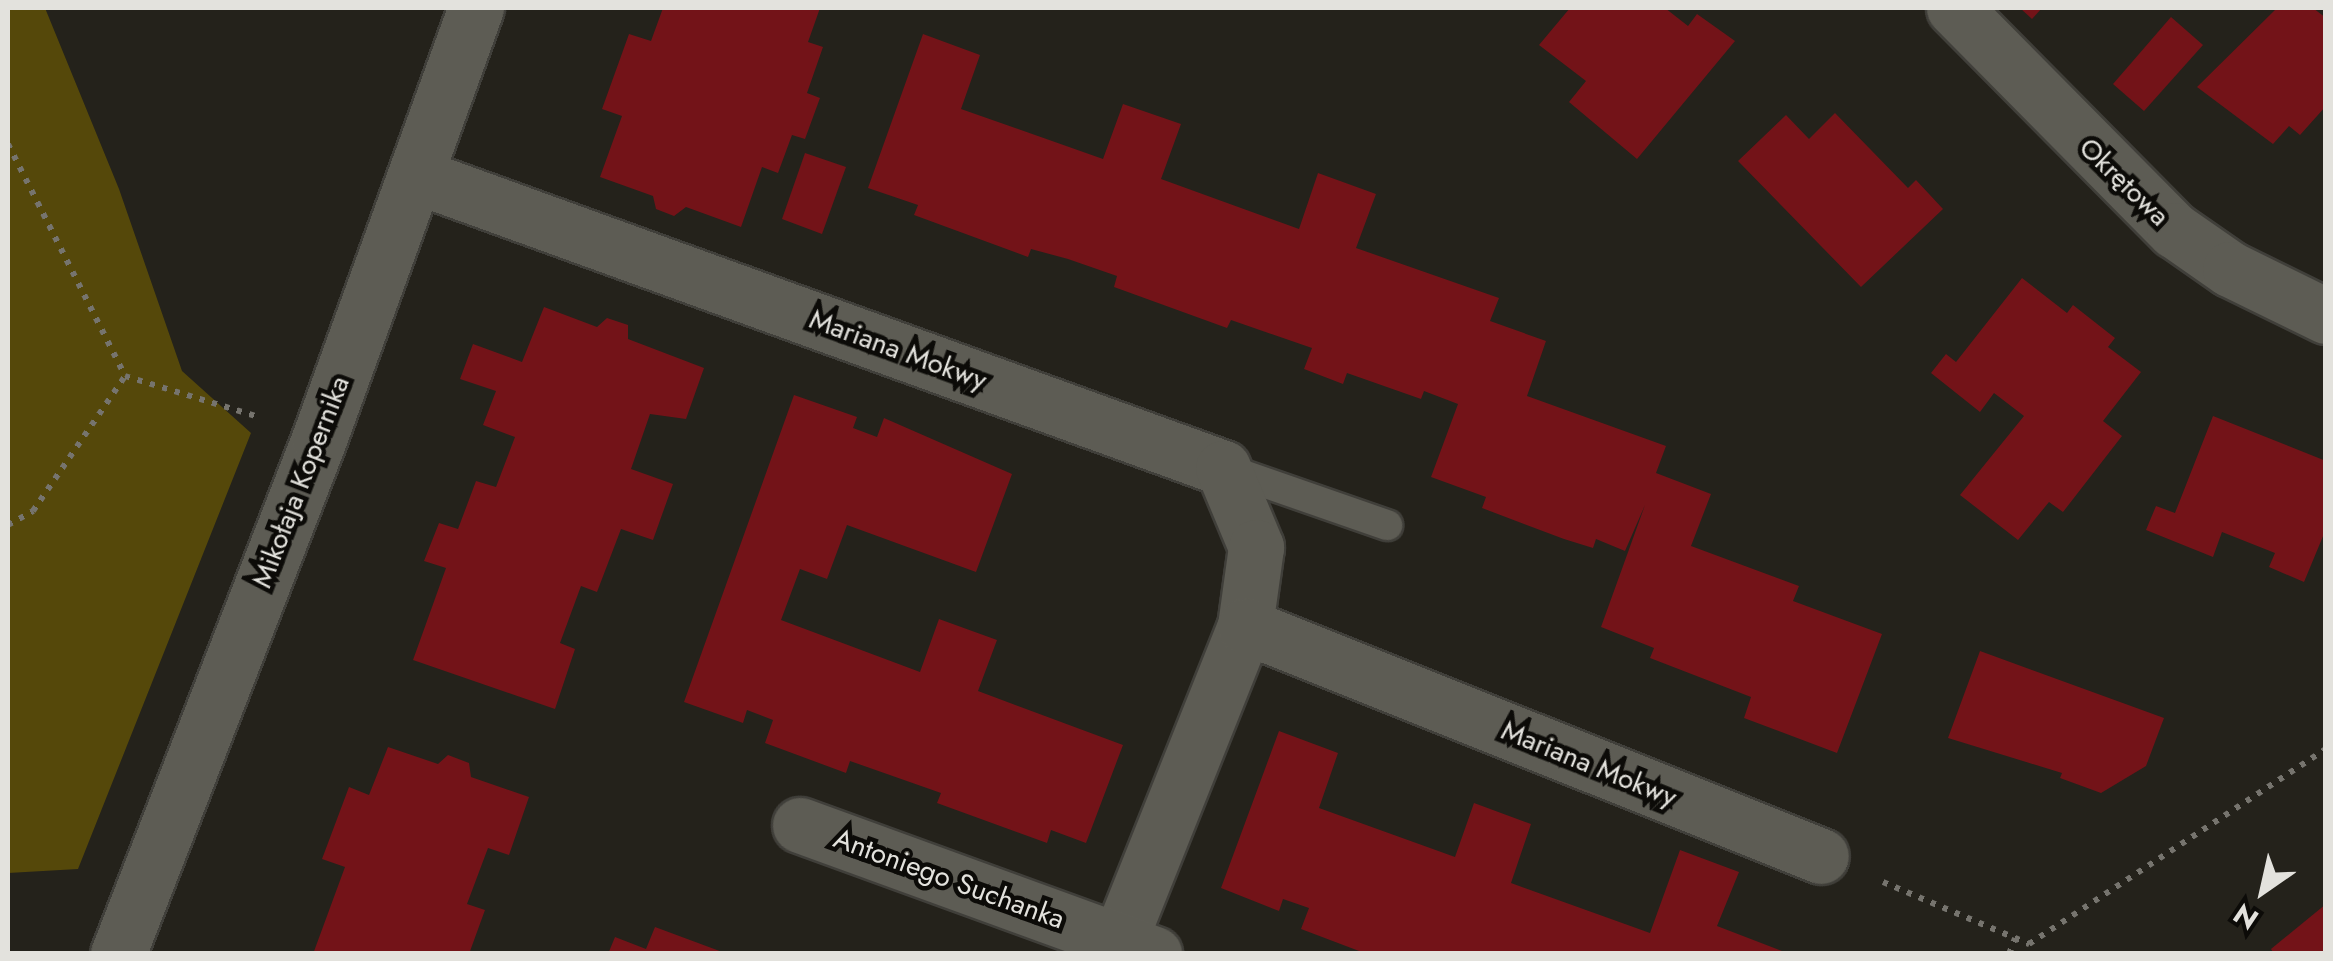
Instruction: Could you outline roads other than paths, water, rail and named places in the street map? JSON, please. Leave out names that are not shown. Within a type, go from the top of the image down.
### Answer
[{"type":"street","name":"Mikołaja Kopernika","points":[[118,954],[417,176],[476,8]]},
{"type":"street","name":"Okrętowa","points":[[1954,8],[2174,230],[2230,270],[2326,316]]},
{"type":"street","name":"Mariana Mokwy","points":[[417,176],[1223,468]]},
{"type":"street","points":[[1129,949],[1245,626],[1256,546],[1223,468]]},
{"type":"street","name":"Mariana Mokwy","points":[[1245,626],[1820,856]]},
{"type":"street","name":"Antoniego Suchanka","points":[[800,825],[1129,949]]},
{"type":"lane","points":[[1223,468],[1387,525]]}]
